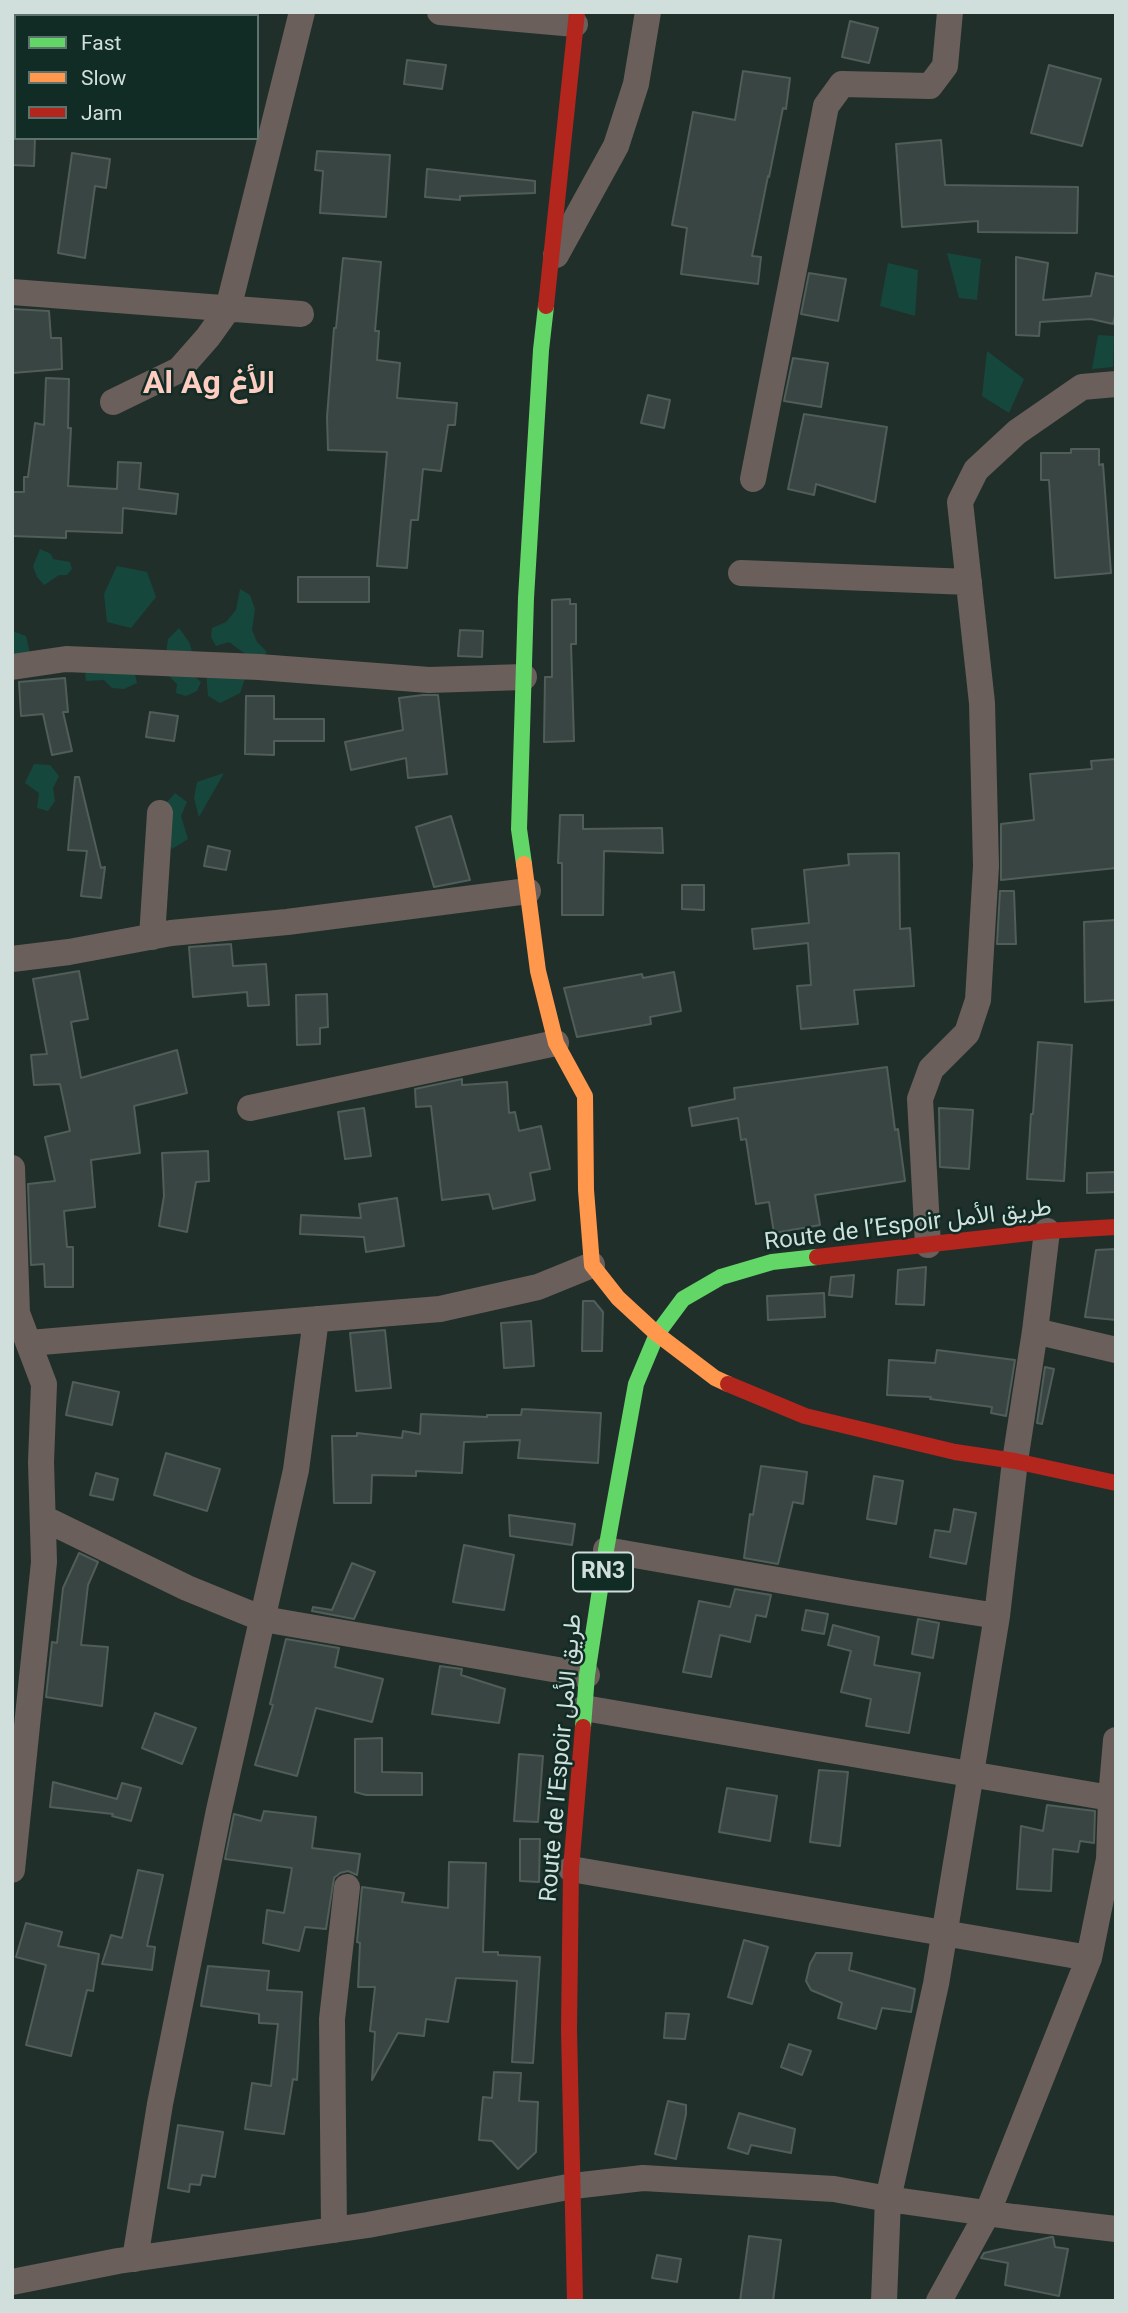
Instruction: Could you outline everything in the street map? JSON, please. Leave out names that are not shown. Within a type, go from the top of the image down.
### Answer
[{"type":"main road","points":[[576,18],[541,350],[526,598],[519,829],[538,971],[556,1043],[584,1096],[586,1190],[592,1265],[618,1298],[657,1334],[715,1378],[805,1416],[955,1452],[1015,1461],[1116,1483]]},
{"type":"main road","name":"Route de l’Espoir طريق الأمل","points":[[575,2301],[569,2030],[571,1869],[584,1708],[606,1550],[636,1384],[657,1334],[684,1299],[721,1277],[772,1262],[1047,1231],[1116,1227]]},
{"type":"street","points":[[113,402],[179,369],[208,337],[228,309],[302,12]]},
{"type":"street","points":[[440,12],[576,18]]},
{"type":"street","points":[[550,265],[616,146],[636,84],[648,12]]},
{"type":"street","points":[[752,479],[826,106],[842,84],[930,86],[945,66],[950,12]]},
{"type":"street","points":[[12,292],[300,314]]},
{"type":"street","points":[[928,1245],[920,1099],[931,1069],[967,1033],[978,1000],[986,866],[982,702],[960,502],[976,470],[1017,432],[1082,387],[1116,384]]},
{"type":"street","points":[[741,573],[969,582]]},
{"type":"street","points":[[12,667],[66,659],[259,667],[429,680],[524,677]]},
{"type":"street","points":[[152,937],[160,813]]},
{"type":"street","points":[[12,959],[217,928],[287,922],[528,891]]},
{"type":"street","points":[[250,1108],[556,1043]]},
{"type":"street","points":[[12,1168],[17,1313],[44,1384],[41,1462],[44,1562],[12,1870]]},
{"type":"street","points":[[884,2301],[888,2199],[936,1984],[997,1616],[1015,1461],[1047,1231]]},
{"type":"street","points":[[29,1343],[440,1309],[538,1287],[592,1265]]},
{"type":"street","points":[[135,2259],[160,2104],[219,1810],[296,1470],[316,1319]]},
{"type":"street","points":[[1035,1331],[1116,1350]]},
{"type":"street","points":[[43,1518],[187,1588],[263,1619],[587,1675]]},
{"type":"street","points":[[606,1550],[997,1616]]},
{"type":"street","points":[[584,1708],[1113,1798]]},
{"type":"street","points":[[939,2301],[987,2214],[1089,1958],[1109,1859],[1116,1740]]},
{"type":"street","points":[[571,1869],[1089,1958]]},
{"type":"street","points":[[334,2230],[332,2019],[347,1887]]},
{"type":"street","points":[[12,2282],[135,2259],[334,2230],[573,2186],[643,2178],[834,2189],[987,2214],[1116,2229]]},
{"type":"green space","points":[[947,253],[981,259],[977,300],[959,298]]},
{"type":"green space","points":[[888,263],[918,270],[915,316],[880,306]]},
{"type":"green space","points":[[1098,335],[1114,336],[1113,367],[1092,369]]},
{"type":"green space","points":[[987,351],[1024,379],[1009,413],[982,396]]},
{"type":"green space","points":[[40,549],[51,554],[53,559],[70,562],[72,569],[67,575],[59,575],[44,585],[33,566]]},
{"type":"green space","points":[[117,566],[147,572],[156,597],[131,628],[107,622],[104,594]]},
{"type":"green space","points":[[240,589],[250,595],[255,609],[252,630],[257,642],[267,652],[259,662],[229,642],[216,646],[211,637],[212,628],[226,622],[236,610]]},
{"type":"green space","points":[[179,628],[189,642],[193,654],[166,654],[168,639]]},
{"type":"green space","points":[[12,631],[26,636],[30,653],[12,662]]},
{"type":"green space","points":[[93,667],[134,670],[137,683],[124,689],[112,688],[104,680],[86,681],[85,674]]},
{"type":"green space","points":[[206,672],[246,676],[240,693],[220,703],[208,696]]},
{"type":"green space","points":[[166,673],[190,673],[201,682],[197,691],[186,696],[176,693],[177,684]]},
{"type":"green space","points":[[34,764],[50,765],[59,776],[53,788],[55,801],[48,811],[37,808],[39,793],[25,783]]},
{"type":"green space","points":[[224,773],[199,817],[194,798],[197,782]]},
{"type":"green space","points":[[175,793],[187,802],[181,816],[188,839],[172,849],[164,835],[167,802]]},
{"type":"building","points":[[850,21],[878,28],[869,63],[842,57]]},
{"type":"building","points":[[407,60],[446,65],[442,89],[404,84]]},
{"type":"building","points":[[1049,65],[1101,79],[1082,146],[1031,133]]},
{"type":"building","points":[[743,71],[790,78],[786,109],[783,108],[752,256],[761,257],[758,284],[681,274],[687,228],[672,225],[693,112],[735,120]]},
{"type":"building","points":[[12,138],[35,140],[34,166],[12,165]]},
{"type":"building","points":[[941,140],[945,185],[1078,187],[1077,233],[978,232],[978,221],[902,227],[896,144]]},
{"type":"building","points":[[317,151],[390,155],[386,217],[320,213],[323,171],[315,170]]},
{"type":"building","points":[[72,153],[110,159],[106,188],[95,186],[85,258],[58,253]]},
{"type":"building","points":[[427,169],[535,181],[535,193],[460,196],[460,200],[425,197]]},
{"type":"building","points":[[1016,257],[1048,263],[1043,300],[1091,296],[1096,273],[1116,277],[1116,312],[1113,324],[1091,319],[1040,322],[1039,336],[1016,335]]},
{"type":"building","points":[[343,258],[381,262],[375,331],[379,331],[377,360],[400,363],[397,398],[457,403],[455,425],[448,425],[441,471],[423,469],[418,520],[411,520],[407,568],[377,566],[387,452],[328,450],[327,417]]},
{"type":"building","points":[[809,273],[846,279],[838,321],[801,314]]},
{"type":"building","points":[[12,309],[49,311],[51,338],[61,338],[62,369],[12,373]]},
{"type":"building","points":[[793,358],[828,363],[821,407],[784,401]]},
{"type":"building","points":[[46,378],[69,379],[68,428],[71,428],[68,486],[117,489],[118,462],[141,463],[139,489],[178,494],[176,514],[123,508],[122,533],[66,531],[66,538],[12,536],[12,492],[24,492],[24,477],[28,477],[35,423],[44,425]]},
{"type":"building","points":[[648,395],[670,400],[664,428],[641,423]]},
{"type":"building","points":[[804,414],[887,427],[875,502],[816,484],[814,495],[788,489]]},
{"type":"building","points":[[1071,449],[1099,449],[1099,465],[1103,464],[1111,573],[1055,578],[1049,480],[1041,480],[1041,453],[1071,453]]},
{"type":"building","points":[[298,577],[369,577],[369,602],[298,602]]},
{"type":"building","points":[[570,599],[570,604],[576,604],[576,644],[571,644],[574,741],[544,742],[545,677],[552,677],[552,600]]},
{"type":"building","points":[[460,630],[483,631],[482,657],[458,656]]},
{"type":"building","points":[[65,678],[68,712],[63,712],[72,751],[52,755],[43,714],[21,716],[19,682]]},
{"type":"building","points":[[438,695],[447,774],[408,778],[406,758],[351,770],[345,742],[403,730],[399,698]]},
{"type":"building","points":[[246,696],[274,696],[274,719],[324,719],[324,741],[274,741],[274,755],[245,754]]},
{"type":"building","points":[[150,712],[178,716],[174,741],[146,737]]},
{"type":"building","points":[[1116,759],[1116,868],[1001,880],[1001,824],[1034,820],[1030,774],[1092,769],[1091,761]]},
{"type":"building","points":[[75,777],[79,777],[101,868],[105,867],[101,898],[81,896],[87,851],[68,850]]},
{"type":"building","points":[[560,815],[583,815],[583,829],[662,828],[663,853],[604,851],[603,915],[562,915],[562,863],[558,863]]},
{"type":"building","points":[[451,816],[470,880],[434,887],[416,827]]},
{"type":"building","points":[[208,846],[230,851],[226,870],[204,866]]},
{"type":"building","points":[[899,853],[900,929],[910,928],[914,986],[854,990],[858,1024],[801,1029],[797,986],[811,985],[808,943],[754,949],[752,929],[809,923],[804,870],[849,865],[848,854]]},
{"type":"building","points":[[682,885],[704,885],[704,910],[682,909]]},
{"type":"building","points":[[1000,891],[1014,891],[1016,944],[997,944]]},
{"type":"building","points":[[1116,920],[1116,1000],[1085,1002],[1084,922]]},
{"type":"building","points":[[231,944],[233,966],[266,964],[269,1005],[248,1006],[247,992],[193,997],[189,947]]},
{"type":"building","points":[[79,971],[88,1019],[71,1022],[81,1078],[177,1050],[187,1093],[134,1106],[140,1153],[91,1160],[95,1207],[64,1211],[67,1247],[73,1247],[73,1287],[45,1287],[44,1264],[31,1265],[28,1184],[55,1181],[45,1137],[70,1131],[60,1084],[34,1085],[31,1055],[47,1054],[33,979]]},
{"type":"building","points":[[674,972],[681,1011],[650,1017],[651,1024],[577,1037],[564,988],[642,974],[643,978]]},
{"type":"building","points":[[327,994],[328,1027],[320,1028],[320,1044],[297,1045],[296,995]]},
{"type":"building","points":[[1038,1042],[1072,1045],[1064,1181],[1027,1179]]},
{"type":"building","points":[[887,1067],[905,1181],[815,1195],[820,1225],[774,1233],[769,1202],[756,1204],[746,1139],[741,1140],[738,1118],[692,1126],[689,1108],[735,1099],[734,1088]]},
{"type":"building","points":[[462,1079],[462,1085],[507,1082],[509,1113],[515,1112],[519,1131],[541,1126],[550,1169],[530,1173],[535,1200],[493,1209],[489,1194],[442,1200],[431,1106],[416,1107],[415,1089]]},
{"type":"building","points":[[364,1108],[371,1156],[345,1159],[338,1112]]},
{"type":"building","points":[[939,1108],[973,1110],[969,1169],[940,1167]]},
{"type":"building","points":[[208,1151],[209,1181],[196,1182],[187,1232],[159,1226],[164,1196],[162,1153]]},
{"type":"building","points":[[1116,1172],[1116,1192],[1087,1193],[1087,1173]]},
{"type":"building","points":[[397,1198],[404,1246],[366,1252],[364,1237],[300,1234],[301,1215],[361,1218],[359,1204]]},
{"type":"building","points":[[1116,1249],[1116,1320],[1085,1317],[1096,1250]]},
{"type":"building","points":[[926,1267],[924,1305],[896,1304],[898,1270]]},
{"type":"building","points":[[854,1275],[852,1297],[829,1295],[831,1277]]},
{"type":"building","points":[[824,1293],[825,1317],[768,1320],[767,1296]]},
{"type":"building","points":[[583,1301],[594,1301],[603,1312],[602,1351],[582,1351]]},
{"type":"building","points":[[531,1321],[534,1366],[504,1368],[501,1323]]},
{"type":"building","points":[[385,1330],[391,1388],[356,1391],[350,1333]]},
{"type":"building","points":[[937,1350],[1015,1360],[1006,1416],[991,1413],[992,1407],[930,1399],[931,1397],[887,1395],[889,1360],[935,1363]]},
{"type":"building","points":[[1045,1367],[1054,1369],[1042,1424],[1037,1423]]},
{"type":"building","points":[[73,1382],[119,1392],[112,1425],[66,1415]]},
{"type":"building","points":[[522,1409],[601,1413],[598,1463],[518,1458],[520,1440],[464,1442],[462,1473],[416,1471],[416,1476],[372,1475],[371,1503],[334,1503],[332,1436],[357,1436],[357,1433],[402,1438],[403,1431],[420,1434],[421,1414],[487,1417],[521,1415]]},
{"type":"building","points":[[166,1453],[220,1469],[207,1511],[154,1495]]},
{"type":"building","points":[[761,1466],[807,1472],[803,1504],[793,1502],[778,1564],[744,1558]]},
{"type":"building","points":[[96,1473],[118,1479],[113,1500],[90,1495]]},
{"type":"building","points":[[874,1476],[903,1481],[896,1524],[867,1519]]},
{"type":"building","points":[[954,1509],[976,1513],[966,1564],[930,1557],[935,1530],[950,1532]]},
{"type":"building","points":[[509,1515],[575,1524],[572,1545],[510,1536]]},
{"type":"building","points":[[464,1545],[514,1555],[504,1610],[453,1602]]},
{"type":"building","points":[[79,1553],[98,1562],[88,1585],[81,1645],[108,1647],[102,1706],[46,1697],[52,1642],[57,1643],[63,1588]]},
{"type":"building","points":[[352,1563],[375,1572],[354,1619],[312,1611],[313,1607],[332,1610]]},
{"type":"building","points":[[735,1589],[771,1595],[766,1617],[756,1615],[750,1642],[720,1635],[711,1677],[683,1672],[699,1601],[730,1607]]},
{"type":"building","points":[[806,1610],[828,1614],[824,1634],[802,1630]]},
{"type":"building","points":[[918,1619],[939,1623],[933,1658],[912,1654]]},
{"type":"building","points":[[833,1625],[879,1637],[874,1665],[920,1673],[909,1733],[866,1726],[871,1699],[841,1692],[851,1651],[828,1645]]},
{"type":"building","points":[[286,1639],[339,1648],[335,1667],[383,1679],[372,1722],[316,1708],[297,1776],[255,1765],[273,1705],[270,1704]]},
{"type":"building","points":[[440,1666],[462,1669],[461,1675],[505,1689],[499,1723],[432,1714]]},
{"type":"building","points":[[155,1713],[196,1728],[182,1764],[142,1748]]},
{"type":"building","points":[[382,1738],[382,1772],[422,1773],[422,1795],[366,1795],[355,1792],[355,1739]]},
{"type":"building","points":[[519,1754],[543,1756],[538,1822],[514,1821]]},
{"type":"building","points":[[819,1770],[848,1772],[840,1846],[810,1842]]},
{"type":"building","points":[[53,1782],[117,1799],[122,1783],[141,1788],[131,1821],[112,1816],[113,1814],[50,1807]]},
{"type":"building","points":[[727,1788],[777,1796],[770,1841],[719,1832]]},
{"type":"building","points":[[1047,1805],[1095,1811],[1094,1843],[1080,1841],[1078,1852],[1053,1849],[1051,1891],[1017,1889],[1021,1826],[1043,1831]]},
{"type":"building","points":[[264,1811],[316,1817],[312,1848],[360,1854],[357,1875],[348,1871],[334,1878],[326,1929],[305,1927],[299,1951],[263,1943],[267,1910],[284,1913],[292,1868],[225,1859],[234,1814],[261,1821]]},
{"type":"building","points":[[520,1839],[540,1839],[539,1882],[520,1881]]},
{"type":"building","points":[[449,1862],[486,1863],[483,1952],[540,1957],[533,2063],[512,2062],[517,1981],[456,1978],[448,2022],[426,2019],[424,2036],[398,2033],[372,2080],[375,2032],[370,2031],[375,1987],[358,1987],[360,1943],[357,1942],[362,1887],[404,1893],[402,1902],[448,1908]]},
{"type":"building","points":[[138,1870],[163,1875],[147,1946],[155,1947],[152,1970],[102,1964],[111,1935],[122,1938]]},
{"type":"building","points":[[26,1923],[62,1932],[58,1946],[99,1954],[93,1991],[87,1990],[71,2056],[26,2045],[46,1965],[16,1957]]},
{"type":"building","points":[[744,1940],[768,1947],[752,2004],[728,1997]]},
{"type":"building","points":[[816,1953],[852,1953],[849,1970],[915,1989],[911,2012],[882,2008],[876,2029],[838,2018],[842,2003],[811,1990],[806,1981]]},
{"type":"building","points":[[208,1966],[269,1971],[267,1990],[302,1992],[297,2080],[293,2079],[284,2134],[245,2129],[252,2083],[271,2086],[278,2024],[259,2023],[259,2014],[201,2006]]},
{"type":"building","points":[[666,2013],[689,2014],[685,2039],[664,2038]]},
{"type":"building","points":[[789,2044],[811,2051],[802,2075],[781,2067]]},
{"type":"building","points":[[494,2072],[521,2073],[519,2101],[538,2102],[536,2152],[518,2169],[492,2141],[479,2140],[483,2097],[492,2098]]},
{"type":"building","points":[[668,2101],[686,2105],[676,2159],[655,2154]]},
{"type":"building","points":[[739,2113],[795,2129],[791,2153],[751,2145],[748,2154],[728,2148]]},
{"type":"building","points":[[178,2125],[223,2132],[215,2177],[202,2175],[200,2185],[190,2184],[189,2192],[168,2188]]},
{"type":"building","points":[[749,2236],[781,2240],[773,2301],[740,2301]]},
{"type":"building","points":[[1053,2237],[1055,2247],[1068,2249],[1059,2296],[1005,2285],[1008,2263],[981,2258],[984,2253]]},
{"type":"building","points":[[657,2255],[681,2259],[677,2282],[652,2278]]},
{"type":"traffic: fast","points":[[524,864],[519,829],[526,598],[546,306]]},
{"type":"traffic: fast","points":[[583,1727],[587,1675],[606,1550],[636,1384],[657,1334],[683,1299],[721,1277],[772,1262],[817,1257]]},
{"type":"traffic: slow","points":[[524,864],[538,971],[556,1043],[585,1096],[586,1190],[592,1265],[618,1298],[657,1334],[715,1378],[728,1384]]},
{"type":"traffic: jam","points":[[546,306],[577,12]]},
{"type":"traffic: jam","points":[[817,1257],[1047,1231],[1116,1227]]},
{"type":"traffic: jam","points":[[728,1384],[805,1416],[955,1452],[1015,1461],[1116,1483]]},
{"type":"traffic: jam","points":[[575,2301],[569,2030],[571,1869],[583,1727]]},
{"type":"district","name":"Al Ag الأغ","points":[[209,385]]}]
